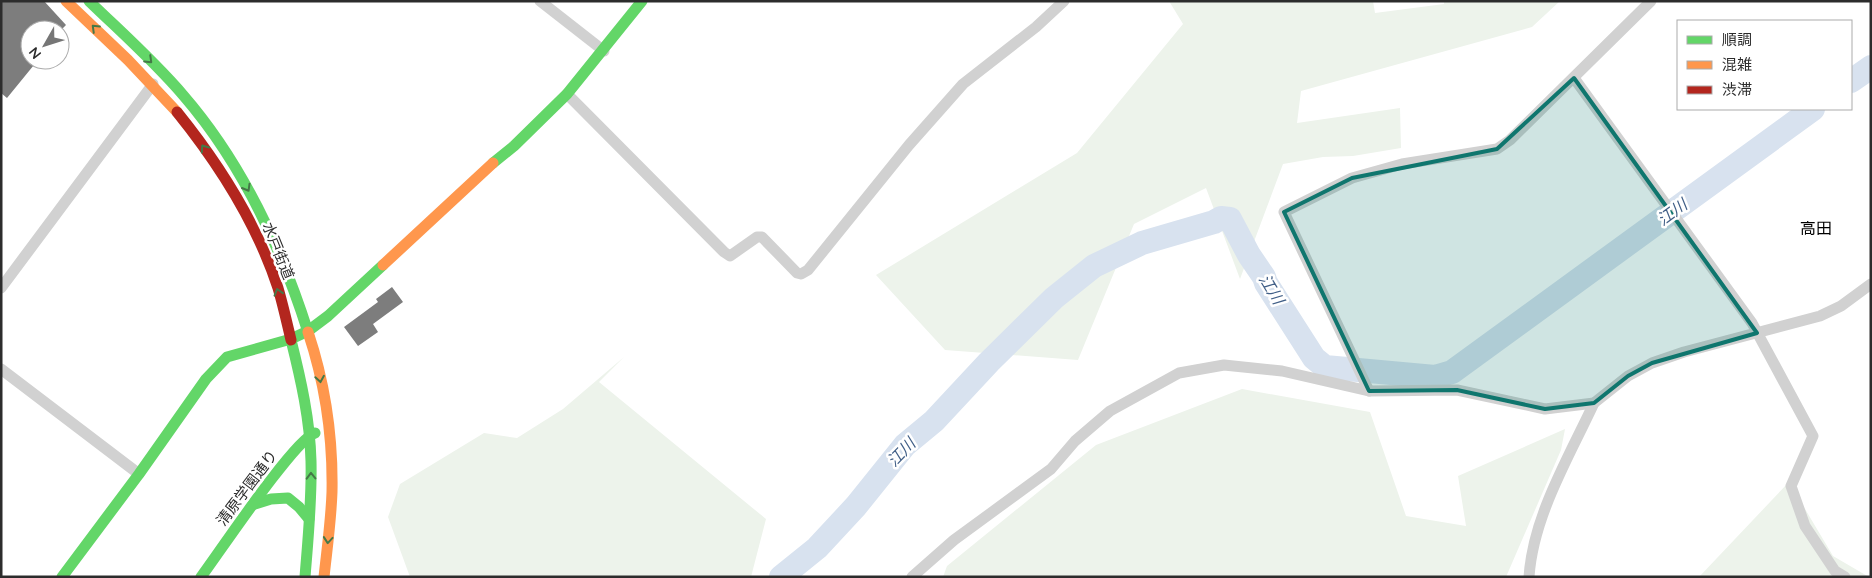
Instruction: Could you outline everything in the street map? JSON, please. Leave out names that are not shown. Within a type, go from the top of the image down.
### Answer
[{"type":"main road","name":"水戸街道","points":[[66,1],[153,84],[197,137],[248,219],[277,288],[301,380],[309,435],[311,486],[305,577]]},
{"type":"main road","name":"水戸街道","points":[[89,1],[162,72],[194,108],[228,155],[275,240],[294,288],[320,373],[332,484],[324,577]]},
{"type":"main road","points":[[62,577],[206,379],[226,357],[291,339],[308,332],[328,316],[485,170],[514,146],[567,94],[642,1]]},
{"type":"main road","points":[[309,435],[327,431]]},
{"type":"main road","name":"清原学園通り","points":[[201,577],[288,458],[309,435]]},
{"type":"main road","points":[[255,504],[271,499],[288,498],[309,519]]},
{"type":"street","points":[[540,1],[604,50]]},
{"type":"street","points":[[567,94],[724,252],[730,256],[757,237],[762,237],[796,273],[801,274],[808,270],[908,145],[963,84],[1036,27],[1064,1]]},
{"type":"street","points":[[1369,392],[1284,212],[1352,178],[1402,164],[1497,149],[1510,140],[1651,1]]},
{"type":"street","points":[[1574,78],[1752,323],[1813,436],[1790,486],[1805,526],[1835,571],[1845,577]]},
{"type":"street","points":[[1,288],[153,84]]},
{"type":"street","points":[[1529,577],[1530,560],[1542,514],[1594,403],[1628,376],[1652,363],[1684,352],[1820,316],[1841,306],[1871,284]]},
{"type":"street","points":[[912,577],[954,540],[1051,469],[1075,441],[1110,411],[1179,373],[1224,365],[1282,370],[1369,392],[1457,390],[1546,409],[1594,403]]},
{"type":"street","points":[[1,369],[138,474]]},
{"type":"highlighted area","points":[[1574,78],[1757,333],[1652,363],[1628,376],[1594,403],[1545,409],[1457,390],[1369,391],[1284,212],[1352,178],[1497,149]]},
{"type":"shaded area","points":[[1169,1],[1373,1],[1375,13],[1444,4],[1444,1],[1560,1],[1532,27],[1301,91],[1297,123],[1400,108],[1401,148],[1353,156],[1323,157],[1283,164],[1240,279],[1206,188],[1134,224],[1078,360],[945,350],[876,275],[1077,153],[1183,24]]},
{"type":"shaded area","points":[[624,357],[599,382],[766,519],[751,577],[410,577],[388,517],[400,484],[484,433],[517,438],[563,409]]},
{"type":"shaded area","points":[[1242,389],[1370,412],[1406,516],[1466,526],[1458,476],[1565,429],[1561,450],[1506,577],[943,577],[947,566],[1096,445]]},
{"type":"shaded area","points":[[1789,482],[1833,556],[1869,577],[1699,577]]},
{"type":"building","points":[[1,1],[44,1],[61,20],[20,20],[20,70],[30,70],[7,98],[1,93]]},
{"type":"building","points":[[392,287],[403,302],[373,324],[378,332],[358,346],[344,327],[378,302],[376,299]]},
{"type":"waterway","name":"江川","points":[[1852,80],[1871,67]]},
{"type":"waterway","name":"江川","points":[[781,577],[817,548],[856,506],[905,445],[934,421],[989,362],[1054,298],[1094,266],[1142,243],[1214,222],[1221,218],[1230,219],[1249,255],[1314,358],[1325,367],[1435,377],[1452,372],[1812,110]]},
{"type":"traffic: fast","points":[[89,1],[172,82],[224,149],[258,207],[285,269],[308,332]]},
{"type":"traffic: fast","points":[[493,163],[514,146],[567,94],[642,1]]},
{"type":"traffic: fast","points":[[62,577],[139,474],[206,379],[227,357],[291,339],[308,331],[328,316],[383,265]]},
{"type":"traffic: fast","points":[[291,340],[304,400],[310,446],[310,505],[305,577]]},
{"type":"traffic: fast","points":[[201,577],[274,475],[305,440],[315,433]]},
{"type":"traffic: fast","points":[[255,504],[271,499],[288,498],[309,519]]},
{"type":"traffic: slow","points":[[66,1],[128,60],[177,112]]},
{"type":"traffic: slow","points":[[383,265],[493,163]]},
{"type":"traffic: slow","points":[[308,332],[319,371],[327,411],[331,452],[331,503],[324,577]]},
{"type":"traffic: jam","points":[[177,112],[208,152],[248,218],[278,288],[291,340]]},
{"type":"district","name":"高田","points":[[1816,228]]}]
